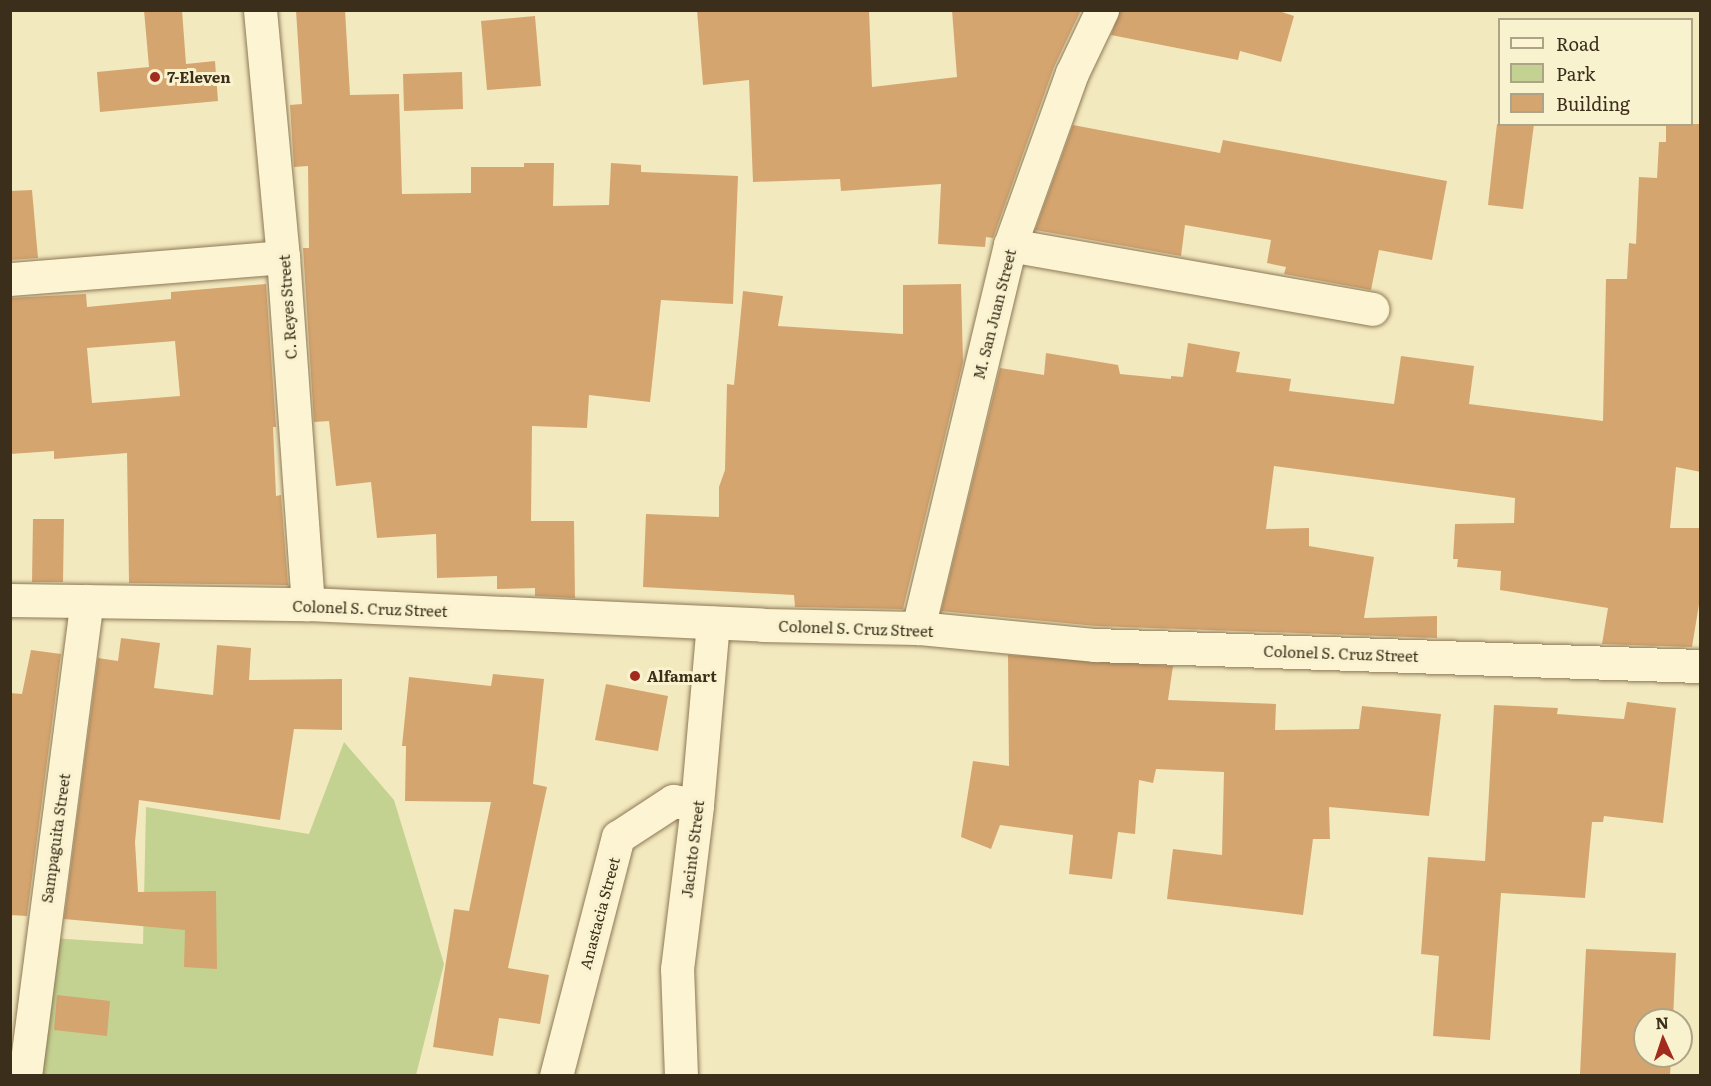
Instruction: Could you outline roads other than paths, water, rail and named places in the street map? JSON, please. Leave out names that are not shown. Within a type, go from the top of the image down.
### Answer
[{"type":"street","name":"C. Reyes Street","points":[[260,10],[283,256],[308,604]]},
{"type":"street","name":"M. San Juan Street","points":[[918,628],[1010,245],[1072,72],[1102,10]]},
{"type":"street","points":[[1010,245],[1372,309]]},
{"type":"street","points":[[10,279],[283,256]]},
{"type":"street","name":"Colonel S. Cruz Street","points":[[10,600],[308,604],[713,623],[918,628],[1095,645],[1701,666]]},
{"type":"street","name":"Sampaguita Street","points":[[25,1076],[87,601]]},
{"type":"street","name":"Jacinto Street","points":[[681,1076],[677,969],[697,805],[713,623]]},
{"type":"street","name":"Anastacia Street","points":[[556,1076],[618,837],[673,801],[697,805]]},
{"type":"place","name":"7-Eleven","points":[[155,77]]},
{"type":"place","name":"Alfamart","points":[[635,676]]}]
